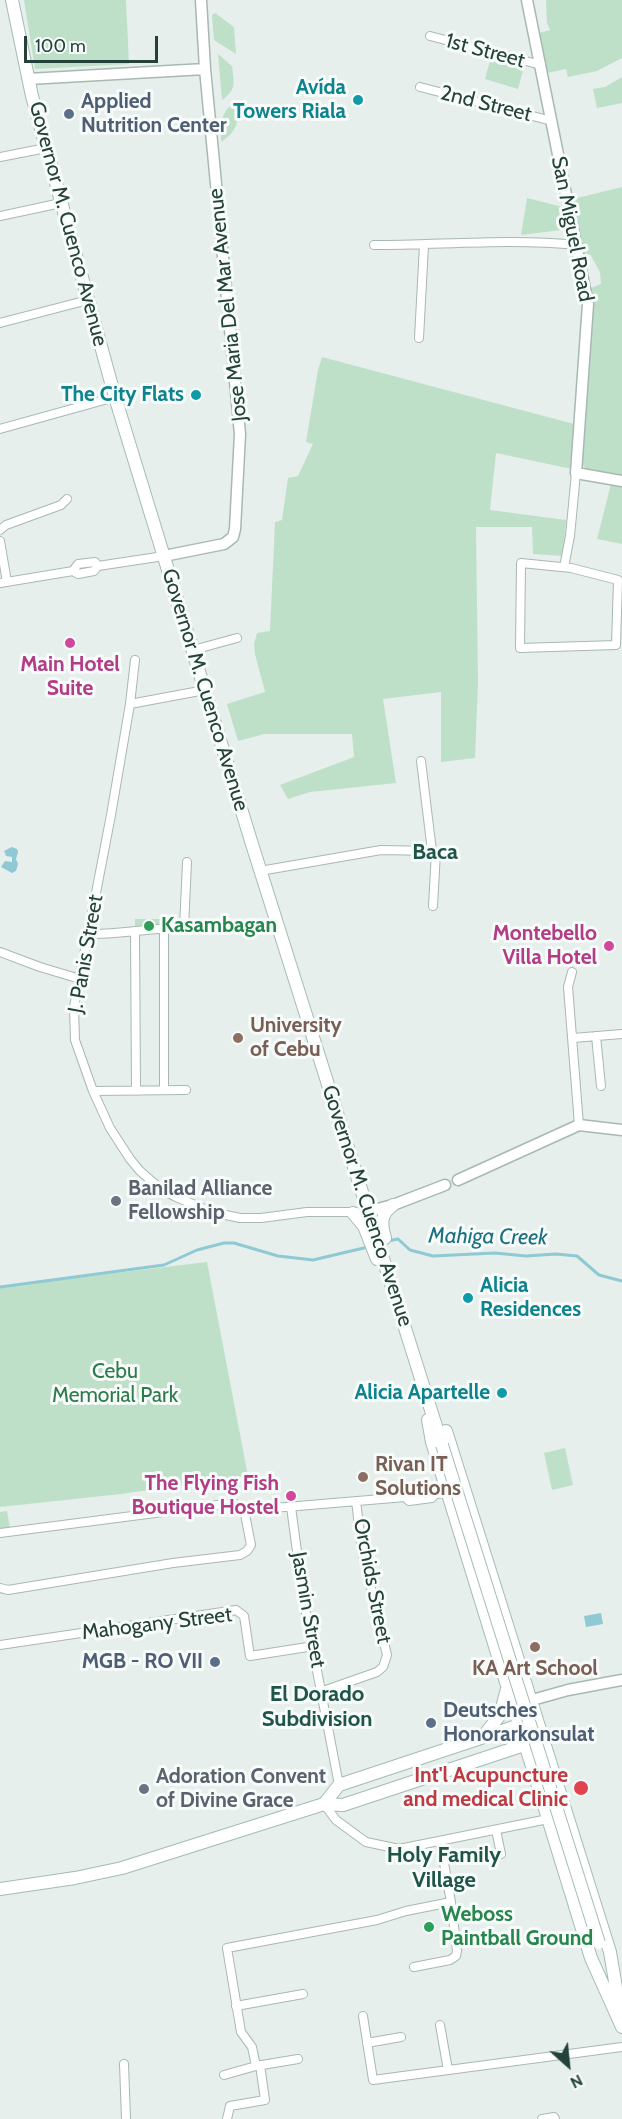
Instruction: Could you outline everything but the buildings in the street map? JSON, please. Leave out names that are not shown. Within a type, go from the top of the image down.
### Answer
[{"type":"main road","name":"Governor M. Cuenco Avenue","points":[[12,0],[28,79],[115,397],[260,871],[599,1943],[622,2026]]},
{"type":"main road","points":[[353,1213],[364,1226],[376,1233],[383,1216],[393,1206]]},
{"type":"main road","points":[[387,1267],[404,1324]]},
{"type":"main road","name":"Governor M. Cuenco Avenue","points":[[420,1375],[441,1494],[477,1588],[591,1958],[622,2026]]},
{"type":"main road","name":"Governor M. Cuenco Avenue","points":[[420,1375],[447,1432],[568,1815],[610,1952],[622,2026]]},
{"type":"main road","points":[[477,1588],[493,1582]]},
{"type":"main road","points":[[486,1617],[496,1619],[502,1612]]},
{"type":"main road","points":[[479,1738],[494,1726],[500,1715],[507,1684]]},
{"type":"main road","points":[[324,1804],[339,1785],[537,1719]]},
{"type":"main road","points":[[0,1889],[75,1878],[122,1868],[324,1804],[343,1805],[543,1739]]},
{"type":"main road","points":[[538,1785],[546,1777],[556,1779]]},
{"type":"street","name":"Jose Maria Del Mar Avenue","points":[[164,556],[224,544],[233,537],[240,434],[205,69],[201,0]]},
{"type":"street","name":"San Miguel Road","points":[[527,0],[578,245],[588,304],[576,473],[570,536],[564,567]]},
{"type":"street","name":"1st Street","points":[[430,36],[541,65]]},
{"type":"street","points":[[28,79],[205,69]]},
{"type":"street","name":"2nd Street","points":[[420,87],[552,121]]},
{"type":"street","points":[[0,157],[46,148]]},
{"type":"street","points":[[0,216],[61,203]]},
{"type":"street","points":[[374,244],[424,245],[542,241],[578,245]]},
{"type":"street","points":[[419,339],[424,245]]},
{"type":"street","points":[[0,323],[88,300]]},
{"type":"street","points":[[0,429],[115,397]]},
{"type":"street","points":[[576,473],[622,479]]},
{"type":"street","points":[[0,530],[6,525],[61,505],[67,499]]},
{"type":"street","points":[[0,541],[3,582],[73,571],[78,564],[94,562],[98,566],[164,556]]},
{"type":"street","points":[[521,563],[564,567],[618,580],[616,645],[520,648],[521,563]]},
{"type":"street","points":[[193,650],[237,638]]},
{"type":"street","name":"J. Panis Street","points":[[135,660],[130,704],[74,1007],[75,1040],[93,1091],[110,1128],[130,1159],[162,1190],[176,1197],[212,1212],[240,1218],[261,1218],[307,1212],[369,1211]]},
{"type":"street","points":[[130,704],[205,690]]},
{"type":"street","points":[[421,761],[432,851]]},
{"type":"street","points":[[260,871],[381,850],[432,851],[436,852],[433,906]]},
{"type":"street","points":[[89,934],[110,935],[184,928],[187,862]]},
{"type":"street","points":[[164,930],[164,1090]]},
{"type":"street","points":[[135,931],[136,1091]]},
{"type":"street","points":[[0,952],[80,980]]},
{"type":"street","points":[[572,972],[568,987],[579,1125]]},
{"type":"street","points":[[573,1038],[622,1034]]},
{"type":"street","points":[[596,1036],[601,1086]]},
{"type":"street","points":[[93,1091],[186,1090]]},
{"type":"street","points":[[458,1180],[579,1125],[622,1130]]},
{"type":"street","points":[[369,1211],[393,1206],[445,1185]]},
{"type":"street","points":[[0,1533],[233,1503],[244,1509],[291,1507],[405,1497],[409,1492],[432,1490],[441,1494]]},
{"type":"street","name":"Orchids Street","points":[[323,1691],[377,1672],[383,1666],[387,1655],[362,1551],[356,1502]]},
{"type":"street","name":"Jasmin Street","points":[[291,1507],[304,1603],[323,1691],[339,1785]]},
{"type":"street","points":[[0,1587],[8,1590],[173,1563],[240,1555],[251,1545],[244,1509]]},
{"type":"street","name":"Mahogany Street","points":[[0,1645],[236,1610],[244,1616],[250,1656],[314,1646]]},
{"type":"street","points":[[513,1706],[568,1690],[622,1680]]},
{"type":"street","points":[[324,1804],[336,1820],[366,1842],[399,1849],[568,1815]]},
{"type":"street","points":[[496,1830],[501,1854]]},
{"type":"street","points":[[414,1968],[450,1960],[456,1956],[458,1951],[440,1841]]},
{"type":"street","points":[[227,2119],[230,2106],[266,2100],[252,2047],[241,2032],[227,1948],[377,1920],[406,1911],[451,1902]]},
{"type":"street","points":[[236,2006],[303,1994]]},
{"type":"street","points":[[363,2016],[373,2080],[622,2047]]},
{"type":"street","points":[[440,2025],[448,2070]]},
{"type":"street","points":[[367,2043],[401,2037]]},
{"type":"street","points":[[224,2076],[258,2066],[298,2059]]},
{"type":"street","points":[[124,2064],[126,2119]]},
{"type":"street","points":[[542,2119],[554,2117],[555,2119]]},
{"type":"green space","points":[[24,0],[126,0],[129,64],[35,69]]},
{"type":"green space","points":[[546,0],[622,0],[622,58],[597,71],[568,77],[566,69],[547,73],[539,33],[550,30],[547,23]]},
{"type":"green space","points":[[215,13],[234,27],[236,54],[214,40],[212,15]]},
{"type":"green space","points":[[218,54],[232,66],[233,77],[232,89],[222,100]]},
{"type":"green space","points":[[491,57],[524,67],[518,89],[485,79]]},
{"type":"green space","points":[[622,77],[622,103],[597,108],[593,89],[605,87]]},
{"type":"green space","points":[[233,104],[236,105],[237,111],[236,126],[221,142],[223,116]]},
{"type":"green space","points":[[622,187],[622,544],[597,539],[613,476],[587,470],[580,462],[592,313],[591,288],[601,284],[600,272],[590,254],[583,258],[573,199]]},
{"type":"green space","points":[[527,198],[563,207],[569,229],[521,235]]},
{"type":"green space","points":[[322,357],[574,424],[572,469],[496,453],[490,510],[566,520],[563,556],[533,554],[532,527],[476,527],[478,683],[475,758],[441,762],[441,692],[383,699],[396,783],[310,792],[288,799],[280,785],[354,757],[352,734],[264,734],[238,741],[227,704],[265,692],[254,644],[257,633],[270,631],[275,522],[282,520],[288,478],[298,476],[313,444],[306,442]]},
{"type":"green space","name":"Kasambagan","points":[[135,919],[164,919],[164,934],[135,934]]},
{"type":"green space","name":"Cebu Memorial Park","points":[[207,1262],[248,1476],[121,1494],[0,1507],[0,1287]]},
{"type":"green space","points":[[565,1448],[573,1485],[552,1490],[544,1453]]},
{"type":"green space","points":[[7,1511],[10,1528],[0,1529],[0,1512]]},
{"type":"water","points":[[12,847],[17,849],[18,864],[16,871],[12,873],[1,867],[5,861],[12,862],[12,857],[6,856],[4,851]]},
{"type":"water","points":[[601,1613],[603,1624],[586,1627],[584,1616]]},
{"type":"waterway","name":"Mahiga Creek","points":[[388,1241],[398,1239],[410,1250],[433,1256],[495,1253],[526,1256],[556,1254],[577,1256],[599,1275],[622,1281]]},
{"type":"waterway","name":"Mahiga Creek","points":[[0,1287],[164,1265],[197,1250],[224,1243],[234,1243],[278,1256],[313,1260],[368,1247]]},
{"type":"place","name":"Avída Towers Riala","points":[[358,100]]},
{"type":"place","name":"Applied Nutrition Center","points":[[69,114]]},
{"type":"place","name":"The City Flats","points":[[196,395]]},
{"type":"place","name":"Main Hotel Suite","points":[[70,643]]},
{"type":"place","name":"Kasambagan","points":[[149,926]]},
{"type":"place","name":"Montebello Villa Hotel","points":[[609,946]]},
{"type":"place","name":"University of Cebu","points":[[238,1038]]},
{"type":"place","name":"Banilad Alliance Fellowship","points":[[116,1201]]},
{"type":"place","name":"Alicia Residences","points":[[468,1298]]},
{"type":"place","name":"Alicia Apartelle","points":[[502,1393]]},
{"type":"place","name":"Rivan IT Solutions","points":[[363,1477]]},
{"type":"place","name":"The Flying Fish Boutique Hostel","points":[[291,1496]]},
{"type":"place","name":"KA Art School","points":[[535,1647]]},
{"type":"place","name":"MGB - RO VII","points":[[215,1662]]},
{"type":"place","name":"Deutsches Honorarkonsulat","points":[[431,1723]]},
{"type":"place","name":"Int'l Acupuncture and medical Clinic","points":[[581,1788]]},
{"type":"place","name":"Adoration Convent of Divine Grace","points":[[144,1789]]},
{"type":"place","name":"Weboss Paintball Ground","points":[[429,1927]]},
{"type":"district","name":"Baca","points":[[435,853]]},
{"type":"district","name":"El Dorado Subdivision","points":[[317,1708]]},
{"type":"district","name":"Holy Family Village","points":[[444,1868]]}]
